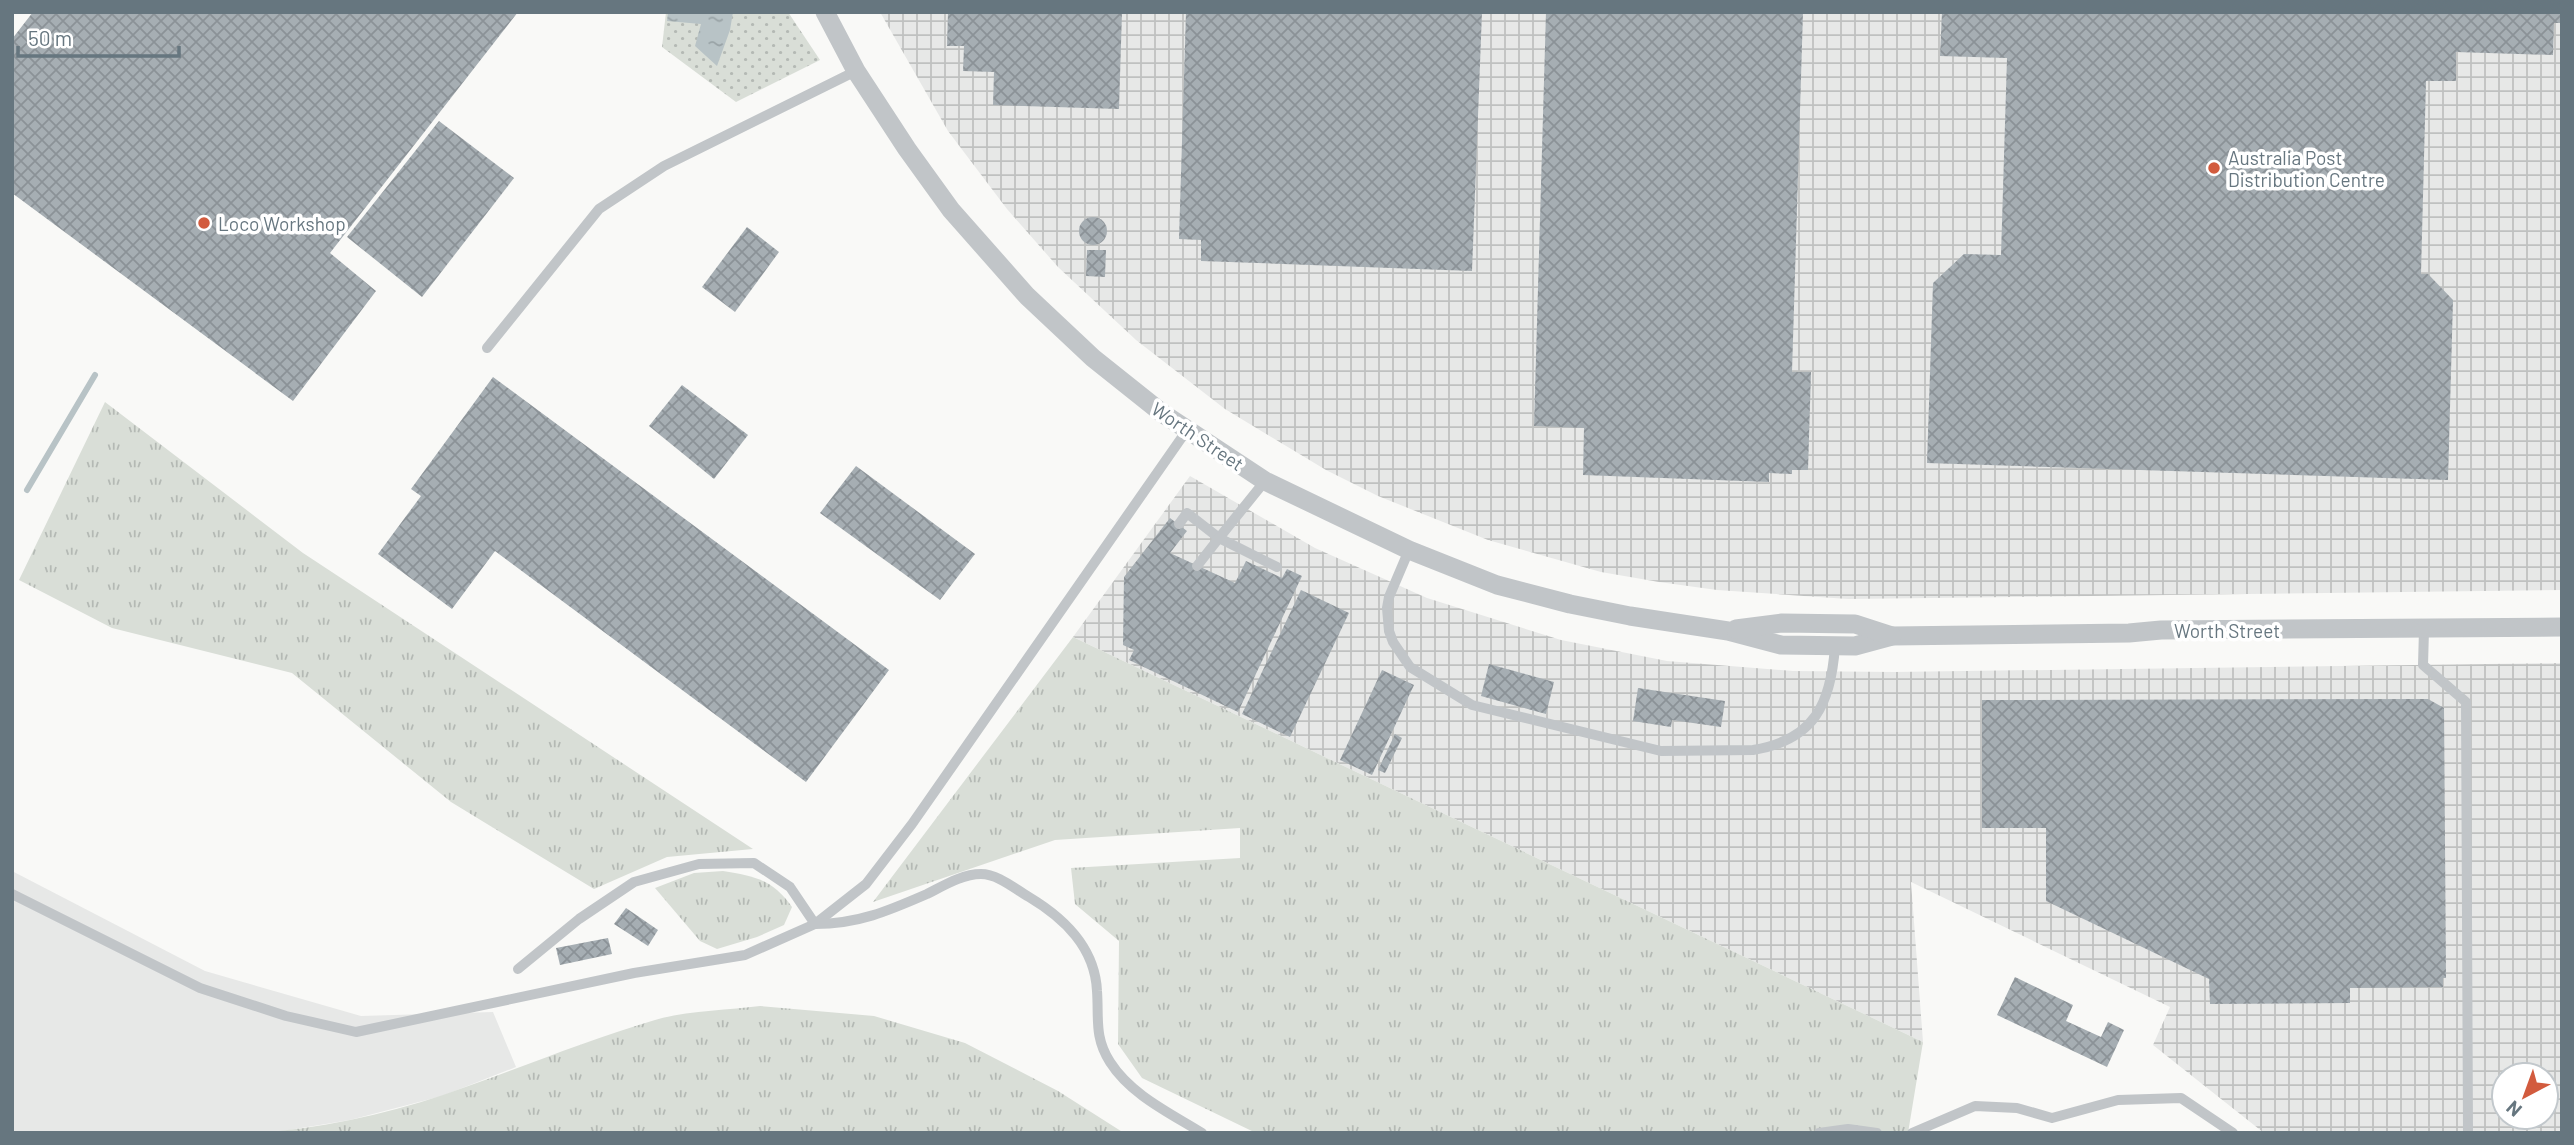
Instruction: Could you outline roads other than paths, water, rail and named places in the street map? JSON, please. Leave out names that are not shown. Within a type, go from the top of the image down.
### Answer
[{"type":"street","name":"Worth Street","points":[[825,12],[856,71],[951,211],[1027,296],[1093,358],[1162,413],[1265,481],[1409,550],[1497,585],[1570,604],[1728,631],[1781,645],[1855,646],[1892,636],[2129,633],[2161,630],[2562,627]]},
{"type":"street","name":"Worth Street","points":[[1728,631],[1782,622],[1855,624],[1892,636]]},
{"type":"lane","points":[[487,348],[599,209],[664,166],[856,71]]},
{"type":"lane","points":[[12,894],[200,988],[286,1016],[356,1032],[634,973],[745,955],[815,924],[866,884],[912,824],[1188,430]]},
{"type":"lane","points":[[1197,566],[1265,481]]},
{"type":"lane","points":[[1179,524],[1187,513],[1219,538],[1278,567]]},
{"type":"lane","points":[[1409,550],[1387,608],[1393,642],[1410,667],[1472,705],[1661,751],[1753,750],[1775,745],[1795,735],[1807,726],[1824,702],[1833,675],[1835,646]]},
{"type":"lane","points":[[2424,630],[2423,665],[2466,702],[2468,1133]]},
{"type":"lane","points":[[517,969],[579,919],[634,882],[699,864],[754,863],[790,887],[815,924]]},
{"type":"lane","points":[[815,924],[842,924],[881,914],[969,876],[983,874],[995,878],[1055,913],[1081,942],[1096,972],[1097,1033],[1102,1048],[1122,1077],[1139,1093],[1202,1133]]},
{"type":"lane","points":[[1912,1133],[1975,1106],[2017,1108],[2052,1118],[2118,1100],[2181,1098],[2233,1133]]},
{"type":"lane","points":[[1819,1133],[1848,1129],[1877,1133]]},
{"type":"water","points":[[668,12],[733,12],[730,30],[717,66],[695,46],[701,24],[667,21]]},
{"type":"waterway","points":[[27,490],[95,375]]},
{"type":"place","name":"Australia Post Distribution Centre","points":[[2214,168]]},
{"type":"place","name":"Loco Workshop","points":[[204,223]]}]
